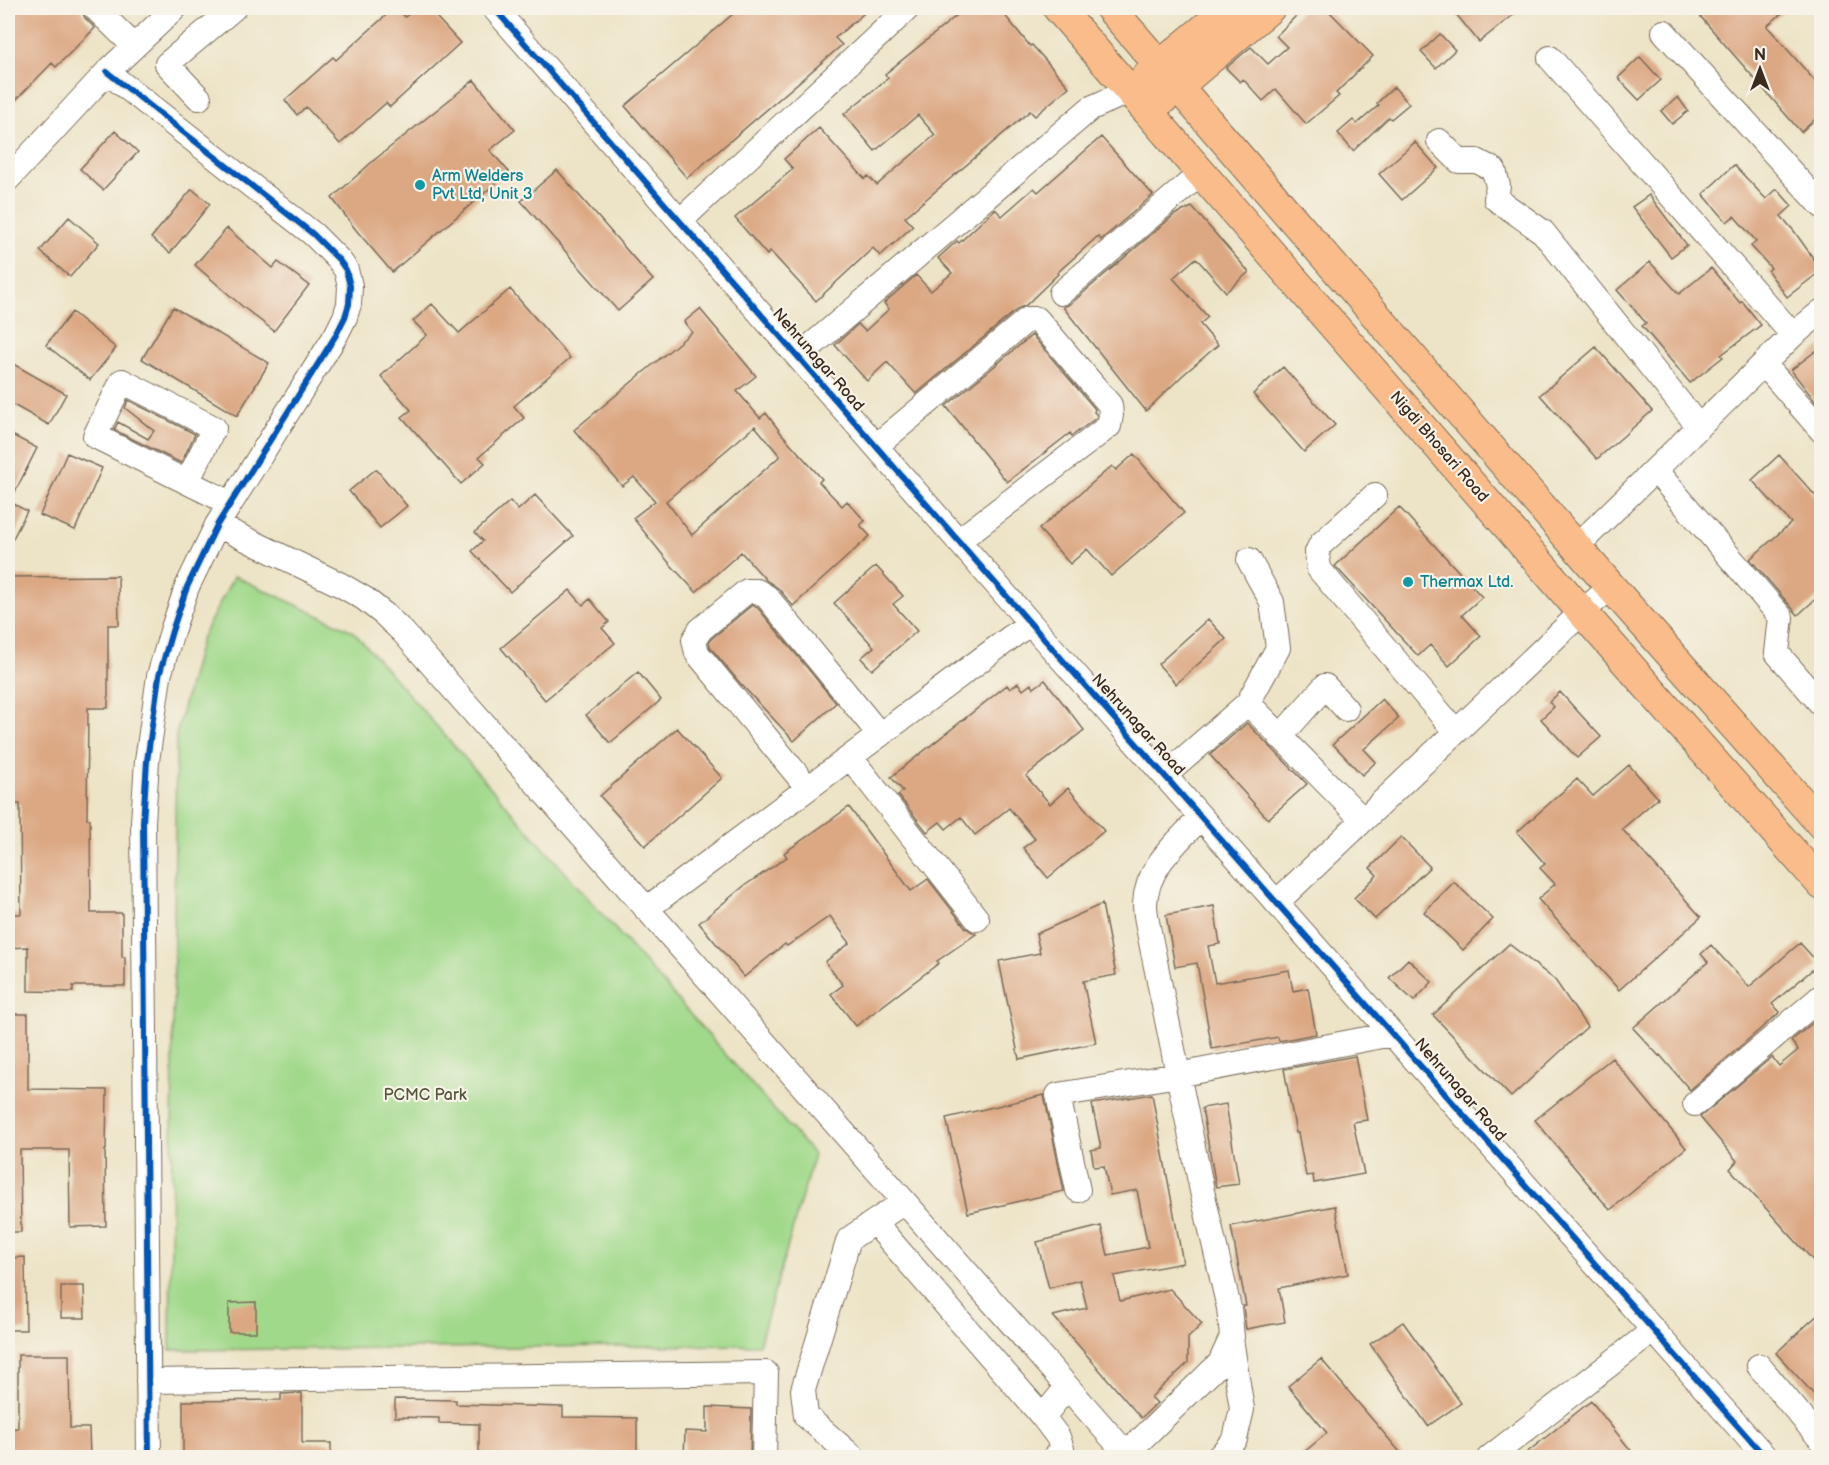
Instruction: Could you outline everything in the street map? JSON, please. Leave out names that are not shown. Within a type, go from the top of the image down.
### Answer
[{"type":"main road","name":"Nigdi Bhosari Road","points":[[1058,8],[1821,885]]},
{"type":"main road","points":[[1110,8],[1576,547],[1821,825]]},
{"type":"main road","points":[[1169,76],[1229,8]]},
{"type":"main road","points":[[1139,101],[1169,76],[1270,8]]},
{"type":"street","points":[[95,8],[135,46]]},
{"type":"street","points":[[8,179],[107,72],[175,8]]},
{"type":"street","points":[[199,98],[167,64],[234,8]]},
{"type":"street","name":"Nehrunagar Road","points":[[494,8],[958,541],[1766,1458]]},
{"type":"street","points":[[680,221],[908,8]]},
{"type":"street","points":[[1664,32],[1821,206]]},
{"type":"street","points":[[1550,58],[1793,335]]},
{"type":"street","points":[[107,72],[313,234],[346,270],[350,286],[349,304],[336,335],[217,525],[188,587],[159,676],[147,761],[143,822],[149,1458]]},
{"type":"street","points":[[798,357],[1091,108],[1139,101]]},
{"type":"street","points":[[1439,141],[1459,161],[1477,160],[1494,170],[1498,186],[1496,199],[1543,232],[1699,427]]},
{"type":"street","points":[[1061,293],[1202,173]]},
{"type":"street","points":[[1576,547],[1793,335],[1821,311]]},
{"type":"street","points":[[876,446],[1028,319],[1037,319],[1110,405],[1109,426],[958,541]]},
{"type":"street","points":[[1764,364],[1821,431]]},
{"type":"street","points":[[187,482],[214,428],[122,381],[95,436],[187,482],[231,503]]},
{"type":"street","points":[[1655,470],[1781,617],[1777,653],[1821,705]]},
{"type":"street","points":[[1375,495],[1321,544],[1317,552],[1319,569],[1456,732]]},
{"type":"street","points":[[217,525],[341,585],[385,615],[411,641],[1128,1456],[1220,1364],[1231,1339]]},
{"type":"street","points":[[1165,775],[1248,703],[1278,648],[1272,602],[1249,560]]},
{"type":"street","points":[[1277,902],[1611,587]]},
{"type":"street","points":[[808,788],[697,654],[694,640],[700,630],[747,591],[757,591],[767,597],[879,735]]},
{"type":"street","points":[[646,909],[1030,623]]},
{"type":"street","points":[[1280,737],[1325,686],[1346,709]]},
{"type":"street","points":[[1248,703],[1363,820]]},
{"type":"street","points":[[850,757],[977,919]]},
{"type":"street","points":[[1202,817],[1161,861],[1149,880],[1145,905],[1202,1191],[1230,1315],[1231,1339],[1242,1408],[1235,1439],[1218,1458]]},
{"type":"street","points":[[1695,1104],[1821,996]]},
{"type":"street","points":[[1078,1190],[1058,1095],[1178,1075],[1392,1034]]},
{"type":"street","points":[[854,1458],[806,1416],[803,1390],[849,1239],[904,1202]]},
{"type":"street","points":[[874,1222],[1043,1417],[1058,1437],[1062,1449],[1054,1458]]},
{"type":"street","points":[[1489,1458],[1654,1330]]},
{"type":"street","points":[[1759,1366],[1821,1441]]},
{"type":"street","points":[[148,1381],[766,1373],[764,1458]]},
{"type":"street","points":[[1043,1417],[1067,1387]]},
{"type":"green space","name":"PCMC Park","points":[[234,576],[353,631],[814,1155],[759,1345],[170,1350],[176,735],[201,639]]},
{"type":"building","points":[[8,8],[81,8],[85,18],[95,28],[56,67],[52,63],[15,101],[8,95]]},
{"type":"building","points":[[394,8],[405,17],[416,8],[428,8],[460,43],[390,107],[386,103],[340,144],[306,107],[297,115],[285,100],[333,57],[336,60]]},
{"type":"building","points":[[740,8],[870,8],[835,38],[842,45],[687,178],[625,106]]},
{"type":"building","points":[[966,8],[999,8],[1030,46],[1032,45],[1069,87],[1035,116],[1030,111],[905,217],[913,226],[880,256],[873,248],[816,301],[770,251],[767,255],[735,218],[793,169],[784,159],[819,128],[865,179],[868,176],[877,185],[935,135],[918,115],[875,151],[844,114],[888,78],[885,74]]},
{"type":"building","points":[[1304,8],[1326,8],[1373,56],[1336,93],[1339,96],[1306,124],[1276,89],[1263,101],[1243,79],[1240,82],[1226,68],[1251,47],[1268,64],[1287,47],[1276,36]]},
{"type":"building","points":[[1451,8],[1522,8],[1479,42]]},
{"type":"building","points":[[1693,8],[1788,8],[1767,26],[1821,88],[1821,114],[1801,132]]},
{"type":"building","points":[[1440,34],[1455,50],[1436,68],[1421,52]]},
{"type":"building","points":[[1640,57],[1661,80],[1639,100],[1618,78]]},
{"type":"building","name":"Arm Welders Pvt Ltd, Unit 3","points":[[474,80],[515,130],[490,150],[509,172],[392,272],[332,198],[373,161]]},
{"type":"building","points":[[1394,87],[1409,104],[1391,119],[1389,117],[1353,151],[1338,133],[1353,120],[1357,124],[1379,105],[1377,103]]},
{"type":"building","points":[[1678,97],[1688,111],[1672,124],[1661,111]]},
{"type":"building","points":[[115,131],[138,152],[103,190],[80,169]]},
{"type":"building","points":[[1101,137],[1153,195],[1101,240],[1098,236],[1025,306],[1019,308],[916,394],[887,362],[867,381],[835,345],[858,324],[865,331],[889,309],[884,303],[916,275],[931,291],[952,273],[938,258],[957,241],[959,243],[995,209],[1002,216],[1034,188],[1038,192]]},
{"type":"building","points":[[1415,142],[1438,168],[1402,200],[1379,174]]},
{"type":"building","points":[[1734,165],[1766,199],[1777,189],[1792,206],[1781,216],[1821,269],[1787,297],[1768,271],[1771,268],[1751,246],[1756,241],[1734,216],[1727,222],[1703,194]]},
{"type":"building","points":[[557,170],[653,280],[618,311],[521,201]]},
{"type":"building","points":[[192,189],[210,204],[170,253],[151,238]]},
{"type":"building","points":[[1649,195],[1687,245],[1671,257],[1632,207]]},
{"type":"building","points":[[1192,207],[1249,272],[1226,292],[1196,258],[1173,278],[1208,317],[1200,324],[1218,345],[1146,411],[1063,307],[1070,304],[1174,215]]},
{"type":"building","points":[[69,217],[99,243],[70,277],[40,251]]},
{"type":"building","points":[[227,228],[273,268],[278,262],[309,285],[274,331],[195,265]]},
{"type":"building","points":[[1650,262],[1679,294],[1711,268],[1761,325],[1721,355],[1723,357],[1690,383],[1642,326],[1646,323],[1617,290]]},
{"type":"building","points":[[510,289],[570,358],[514,406],[524,418],[479,457],[485,463],[461,484],[402,417],[411,410],[381,376],[427,335],[413,321],[432,304],[459,333]]},
{"type":"building","points":[[173,307],[269,363],[237,416],[142,359]]},
{"type":"building","points":[[700,309],[756,376],[737,391],[760,418],[766,413],[822,479],[819,482],[842,506],[847,501],[865,521],[860,525],[870,536],[793,606],[741,552],[696,592],[633,518],[655,501],[634,477],[622,486],[574,430],[692,332],[684,322]],"holes":[[[755,426],[780,456],[692,535],[666,501]]]},
{"type":"building","points":[[72,312],[116,348],[90,380],[46,345]]},
{"type":"building","points":[[1032,335],[1095,409],[1094,412],[1097,415],[1072,436],[1070,433],[1007,482],[946,406]]},
{"type":"building","points":[[1596,347],[1652,411],[1597,459],[1540,395]]},
{"type":"building","points":[[1821,347],[1821,409],[1791,370]]},
{"type":"building","points":[[8,361],[66,394],[49,425],[8,402]]},
{"type":"building","points":[[1283,367],[1335,425],[1304,452],[1253,394]]},
{"type":"building","points":[[128,400],[195,434],[181,463],[114,430],[118,422],[148,439],[154,431],[125,408]]},
{"type":"building","points":[[8,433],[37,448],[10,502],[27,511],[8,548]]},
{"type":"building","points":[[67,453],[102,468],[75,530],[40,515]]},
{"type":"building","points":[[1134,454],[1184,513],[1111,576],[1087,549],[1070,564],[1039,529],[1112,466],[1116,470]]},
{"type":"building","points":[[1779,455],[1821,502],[1821,594],[1798,615],[1750,559],[1791,523],[1752,480]]},
{"type":"building","points":[[376,469],[407,506],[380,528],[349,491]]},
{"type":"building","points":[[535,495],[573,536],[510,592],[472,551],[483,541],[475,532],[510,501],[518,510]]},
{"type":"building","name":"Thermax Ltd.","points":[[1399,507],[1482,597],[1462,615],[1481,636],[1449,666],[1430,645],[1418,656],[1335,566]]},
{"type":"building","points":[[876,566],[903,596],[893,604],[917,631],[872,670],[861,658],[874,647],[834,603]]},
{"type":"building","points":[[118,576],[119,625],[108,625],[108,708],[88,708],[87,819],[90,819],[91,913],[122,913],[122,957],[125,957],[125,986],[73,986],[73,992],[28,991],[28,947],[8,948],[8,914],[21,914],[20,804],[8,804],[8,577]]},
{"type":"building","points":[[570,590],[583,605],[590,599],[609,622],[602,628],[615,643],[545,700],[501,648]]},
{"type":"building","points":[[752,605],[758,608],[836,703],[794,741],[710,647],[711,639]]},
{"type":"building","points":[[1208,619],[1226,639],[1176,684],[1158,664]]},
{"type":"building","points":[[638,672],[661,700],[610,743],[586,715]]},
{"type":"building","points":[[1045,680],[1084,730],[1026,776],[1050,804],[1068,788],[1104,831],[1048,878],[1023,848],[1035,839],[1009,808],[975,835],[961,817],[946,829],[940,822],[927,832],[898,795],[903,791],[891,777],[1007,685],[1010,689],[1018,683],[1023,690],[1031,684],[1034,688]]},
{"type":"building","points":[[1560,692],[1601,737],[1577,758],[1541,719],[1554,707],[1549,702]]},
{"type":"building","points":[[1382,699],[1399,718],[1364,749],[1376,762],[1362,775],[1333,744]]},
{"type":"building","points":[[1247,723],[1307,784],[1268,819],[1210,755]]},
{"type":"building","points":[[677,728],[722,778],[645,846],[600,796]]},
{"type":"building","points":[[1629,765],[1658,798],[1622,829],[1701,917],[1619,990],[1538,899],[1555,884],[1540,868],[1545,864],[1517,832],[1577,779],[1593,796]]},
{"type":"building","points":[[849,807],[911,891],[928,879],[966,928],[976,934],[937,961],[939,963],[856,1026],[831,994],[843,985],[825,962],[850,943],[830,916],[787,946],[785,944],[744,977],[699,923],[744,886],[787,857],[784,853]]},
{"type":"building","points":[[1401,837],[1430,867],[1375,919],[1354,898],[1377,875],[1370,868]]},
{"type":"building","points":[[1454,882],[1493,919],[1463,950],[1424,912]]},
{"type":"building","points":[[1102,904],[1116,975],[1083,981],[1096,1043],[1019,1059],[999,961],[1040,953],[1036,934]]},
{"type":"building","points":[[1214,906],[1220,944],[1208,946],[1215,983],[1289,970],[1293,991],[1308,988],[1316,1034],[1279,1041],[1278,1037],[1212,1049],[1197,963],[1175,967],[1166,915]]},
{"type":"building","points":[[1800,943],[1819,964],[1772,1004],[1780,1012],[1690,1090],[1633,1028],[1708,962],[1701,954],[1711,945],[1749,987]]},
{"type":"building","points":[[1509,944],[1555,980],[1587,1027],[1511,1097],[1433,1015]]},
{"type":"building","points":[[1408,959],[1432,982],[1414,1001],[1389,978]]},
{"type":"building","points":[[8,1014],[28,1014],[28,1089],[107,1090],[106,1226],[70,1227],[69,1150],[20,1150],[21,1232],[8,1232]]},
{"type":"building","points":[[1821,1016],[1821,1269],[1730,1169],[1737,1161],[1700,1117],[1772,1057],[1779,1066],[1798,1050],[1791,1041]]},
{"type":"building","points":[[1355,1056],[1367,1120],[1353,1122],[1364,1174],[1314,1183],[1313,1175],[1306,1176],[1284,1069]]},
{"type":"building","points":[[1612,1058],[1686,1148],[1610,1210],[1535,1120]]},
{"type":"building","points":[[1152,1094],[1183,1263],[1114,1276],[1120,1301],[1170,1289],[1202,1324],[1188,1338],[1188,1363],[1151,1397],[1157,1403],[1141,1418],[1053,1316],[1087,1308],[1080,1280],[1049,1288],[1037,1242],[1101,1226],[1108,1255],[1148,1247],[1137,1190],[1110,1195],[1104,1166],[1094,1167],[1091,1150],[1101,1148],[1092,1104]]},
{"type":"building","points":[[1044,1095],[1064,1191],[968,1213],[946,1118]]},
{"type":"building","points":[[1226,1104],[1239,1184],[1216,1187],[1202,1108]]},
{"type":"building","points":[[1335,1206],[1348,1274],[1279,1288],[1285,1322],[1246,1329],[1243,1306],[1246,1306],[1231,1226]]},
{"type":"building","points":[[25,1257],[26,1330],[8,1330],[8,1258]]},
{"type":"building","points":[[61,1286],[84,1286],[85,1318],[61,1318]]},
{"type":"building","points":[[256,1302],[256,1332],[229,1332],[229,1303]]},
{"type":"building","points":[[1821,1312],[1821,1402],[1776,1353]]},
{"type":"building","points":[[1403,1322],[1461,1403],[1428,1426],[1370,1344]]},
{"type":"building","points":[[18,1355],[69,1355],[70,1428],[89,1428],[90,1458],[8,1458],[8,1429],[18,1428]]},
{"type":"building","points":[[1321,1359],[1405,1458],[1297,1458],[1327,1433],[1288,1386]]},
{"type":"building","points":[[302,1393],[302,1443],[331,1443],[331,1458],[183,1458],[183,1401],[281,1400],[281,1394]]},
{"type":"building","points":[[395,1399],[456,1400],[456,1404],[563,1407],[563,1417],[637,1418],[637,1455],[562,1454],[562,1458],[479,1458],[479,1424],[439,1423],[439,1418],[395,1417]]},
{"type":"building","points":[[1591,1401],[1637,1458],[1520,1458]]},
{"type":"building","points":[[707,1407],[751,1409],[750,1458],[684,1458],[685,1431],[707,1432]]},
{"type":"cycle path","points":[[494,8],[1030,623],[1766,1458]]},
{"type":"cycle path","points":[[107,72],[313,234],[339,260],[346,270],[350,286],[349,304],[336,335],[217,525],[187,587],[159,676],[147,761],[143,822],[149,1458]]},
{"type":"place","name":"Arm Welders Pvt Ltd, Unit 3","points":[[420,185]]},
{"type":"place","name":"Thermax Ltd.","points":[[1408,582]]}]
